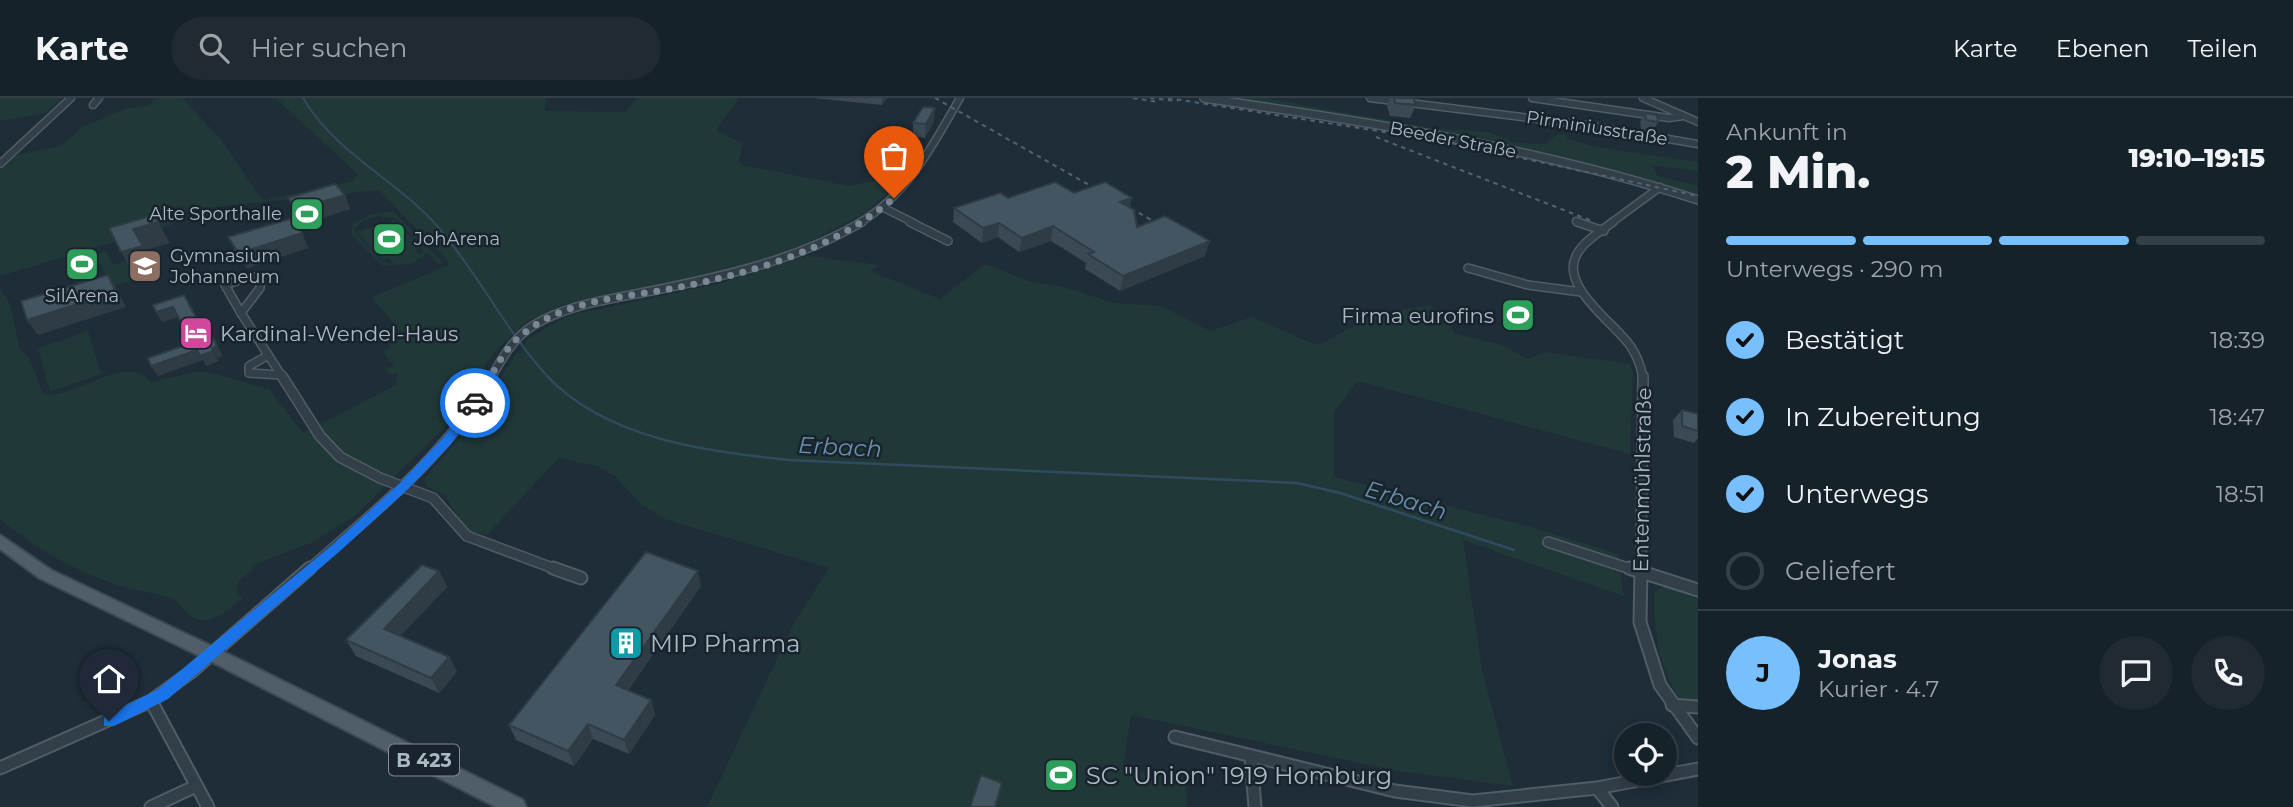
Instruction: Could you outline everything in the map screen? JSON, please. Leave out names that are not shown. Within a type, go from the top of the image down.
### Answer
[{"type":"main road","name":"B 423","points":[[0,541],[45,574],[212,654],[516,807]]},
{"type":"street","points":[[0,164],[71,98]]},
{"type":"street","points":[[93,105],[99,98]]},
{"type":"street","points":[[0,768],[151,701],[212,654],[404,486],[447,441],[480,397],[510,345],[523,333],[545,318],[570,309],[720,278],[777,261],[836,237],[884,208],[910,181],[960,98]]},
{"type":"street","name":"Beeder Straße","points":[[1204,98],[1468,143],[1660,187],[1698,200]]},
{"type":"street","name":"Pirminiusstraße","points":[[1370,98],[1586,125],[1698,144]]},
{"type":"street","points":[[1532,98],[1583,103],[1669,118],[1683,116]]},
{"type":"street","points":[[1643,98],[1698,122]]},
{"type":"street","points":[[1581,292],[1574,281],[1572,263],[1583,247],[1660,187]]},
{"type":"street","points":[[884,208],[948,241]]},
{"type":"street","points":[[1576,220],[1604,231]]},
{"type":"street","points":[[1468,268],[1528,285],[1581,292]]},
{"type":"street","points":[[241,313],[263,280],[257,275],[225,285],[241,313],[267,356],[328,447],[357,467],[433,498],[467,536],[581,578]]},
{"type":"street","name":"Entenmühlstraße","points":[[1581,292],[1632,348],[1643,377],[1640,622],[1660,685],[1698,738]]},
{"type":"street","points":[[267,356],[249,366],[249,373],[280,375]]},
{"type":"street","points":[[1548,542],[1640,569],[1698,590]]},
{"type":"street","points":[[151,701],[208,807]]},
{"type":"street","points":[[1672,705],[1698,707]]},
{"type":"street","points":[[1175,737],[1251,757],[1433,797],[1504,800],[1597,788],[1698,769]]},
{"type":"street","points":[[1251,757],[1255,807]]},
{"type":"street","points":[[151,807],[196,786]]},
{"type":"street","points":[[1597,788],[1612,807]]},
{"type":"green space","points":[[0,98],[62,98],[45,113],[0,121]]},
{"type":"green space","points":[[157,98],[182,98],[220,138],[260,197],[265,200],[352,181],[358,175],[276,98],[546,98],[545,111],[625,112],[637,98],[739,98],[716,130],[743,144],[739,161],[743,165],[849,186],[882,179],[899,183],[865,213],[796,249],[715,274],[564,304],[528,321],[495,351],[446,426],[356,515],[311,543],[260,562],[238,582],[236,590],[243,598],[218,616],[201,620],[196,619],[171,598],[123,587],[74,567],[28,541],[0,519],[0,288],[10,304],[20,350],[30,359],[43,394],[70,391],[113,374],[127,372],[140,374],[151,382],[195,372],[208,372],[269,389],[303,433],[396,385],[397,373],[390,375],[385,370],[394,366],[382,351],[391,348],[388,344],[405,337],[372,297],[449,265],[378,190],[177,211],[173,212],[174,223],[171,225],[0,276],[0,170],[16,155],[60,146],[83,127],[125,109],[147,106]]},
{"type":"green space","points":[[1221,98],[1265,98],[1430,128],[1489,132],[1514,142],[1546,144],[1558,134],[1565,134],[1568,139],[1595,147],[1698,162],[1698,171],[1651,165],[1658,176],[1698,186],[1698,196],[1640,179],[1522,151]]},
{"type":"green space","name":"JohArena","points":[[393,211],[443,263],[439,264],[428,253],[411,264],[383,266],[351,234],[353,224],[369,215]],"holes":[[[379,216],[396,219],[422,246],[422,255],[414,250],[421,247],[394,220],[356,232],[382,260],[389,258],[395,265],[381,261],[355,232],[354,229],[363,220]]]},
{"type":"green space","points":[[106,251],[113,265],[127,260],[137,279],[112,287],[95,255]]},
{"type":"green space","points":[[807,256],[880,265],[870,271],[940,299],[985,264],[1031,282],[1060,286],[1114,303],[1161,306],[1210,331],[1252,317],[1311,343],[1322,344],[1370,316],[1431,305],[1456,334],[1502,345],[1528,359],[1544,352],[1630,364],[1633,374],[1630,454],[1358,381],[1334,412],[1334,477],[1531,527],[1618,554],[1624,596],[1463,540],[1482,670],[1513,786],[1398,771],[1131,715],[1123,769],[1186,781],[1187,807],[707,807],[794,623],[829,568],[665,519],[642,505],[616,477],[597,466],[559,458],[487,535],[466,531],[445,495],[426,486],[424,479],[471,425],[517,352],[520,354],[527,339],[567,316],[722,283]]},
{"type":"green space","points":[[88,331],[101,374],[50,392],[38,348]]},
{"type":"green space","points":[[1662,586],[1698,599],[1698,701],[1681,700],[1662,663],[1656,635],[1654,593]]},
{"type":"building","points":[[1394,98],[1413,98],[1416,105],[1395,103]]},
{"type":"building","points":[[923,107],[935,108],[926,124],[913,123]]},
{"type":"building","points":[[1645,113],[1657,115],[1658,122],[1646,120]]},
{"type":"building","points":[[1055,182],[1074,193],[1105,182],[1132,198],[1120,202],[1134,210],[1137,227],[1165,216],[1210,241],[1123,276],[1088,254],[1094,252],[1053,226],[1022,238],[999,223],[983,228],[954,208],[1000,193],[1008,198]]},
{"type":"building","points":[[335,184],[345,195],[297,209],[288,198]]},
{"type":"building","points":[[154,215],[158,222],[133,229],[143,246],[121,252],[109,228]]},
{"type":"building","points":[[290,219],[302,233],[239,253],[228,237]]},
{"type":"building","points":[[108,275],[116,292],[27,320],[21,301]]},
{"type":"building","points":[[184,295],[207,338],[212,336],[217,346],[212,348],[213,351],[200,356],[197,350],[151,366],[148,358],[192,343],[173,307],[156,312],[153,305]]},
{"type":"building","points":[[1682,410],[1698,414],[1698,431],[1682,426]]},
{"type":"building","name":"MIP Pharma","points":[[646,552],[698,571],[616,685],[651,700],[624,740],[588,724],[568,751],[509,725]]},
{"type":"building","points":[[422,565],[439,571],[384,629],[449,657],[431,678],[346,640]]},
{"type":"building","points":[[981,775],[1002,783],[995,807],[970,807]]},
{"type":"waterway","name":"Erbach","points":[[303,98],[332,135],[404,194],[438,227],[467,264],[519,342],[548,377]]},
{"type":"waterway","name":"Erbach","points":[[548,377],[598,415],[660,439],[692,447],[789,460],[1297,483],[1340,493],[1514,550]]},
{"type":"railway","points":[[935,98],[1169,230]]},
{"type":"railway","points":[[1133,98],[1159,102]]},
{"type":"railway","points":[[1150,98],[1178,101]]},
{"type":"railway","points":[[1168,98],[1442,141],[1698,196]]},
{"type":"railway","points":[[1376,137],[1592,221]]},
{"type":"way so far","points":[[475,403],[507,349],[523,333],[545,318],[584,305],[751,270],[836,237],[873,215],[894,198]]},
{"type":"place","name":"Alte Sporthalle","points":[[307,214]]},
{"type":"place","name":"JohArena","points":[[389,239]]},
{"type":"place","name":"SilArena","points":[[82,264]]},
{"type":"place","name":"Gymnasium Johanneum","points":[[145,266]]},
{"type":"place","name":"Firma eurofins","points":[[1518,315]]},
{"type":"place","name":"Kardinal-Wendel-Haus","points":[[196,333]]},
{"type":"place","name":"MIP Pharma","points":[[626,643]]},
{"type":"place","name":"SC \"Union\" 1919 Homburg","points":[[1061,775]]},
{"type":"route","points":[[109,721],[163,694],[373,516],[447,441],[475,403]]}]
